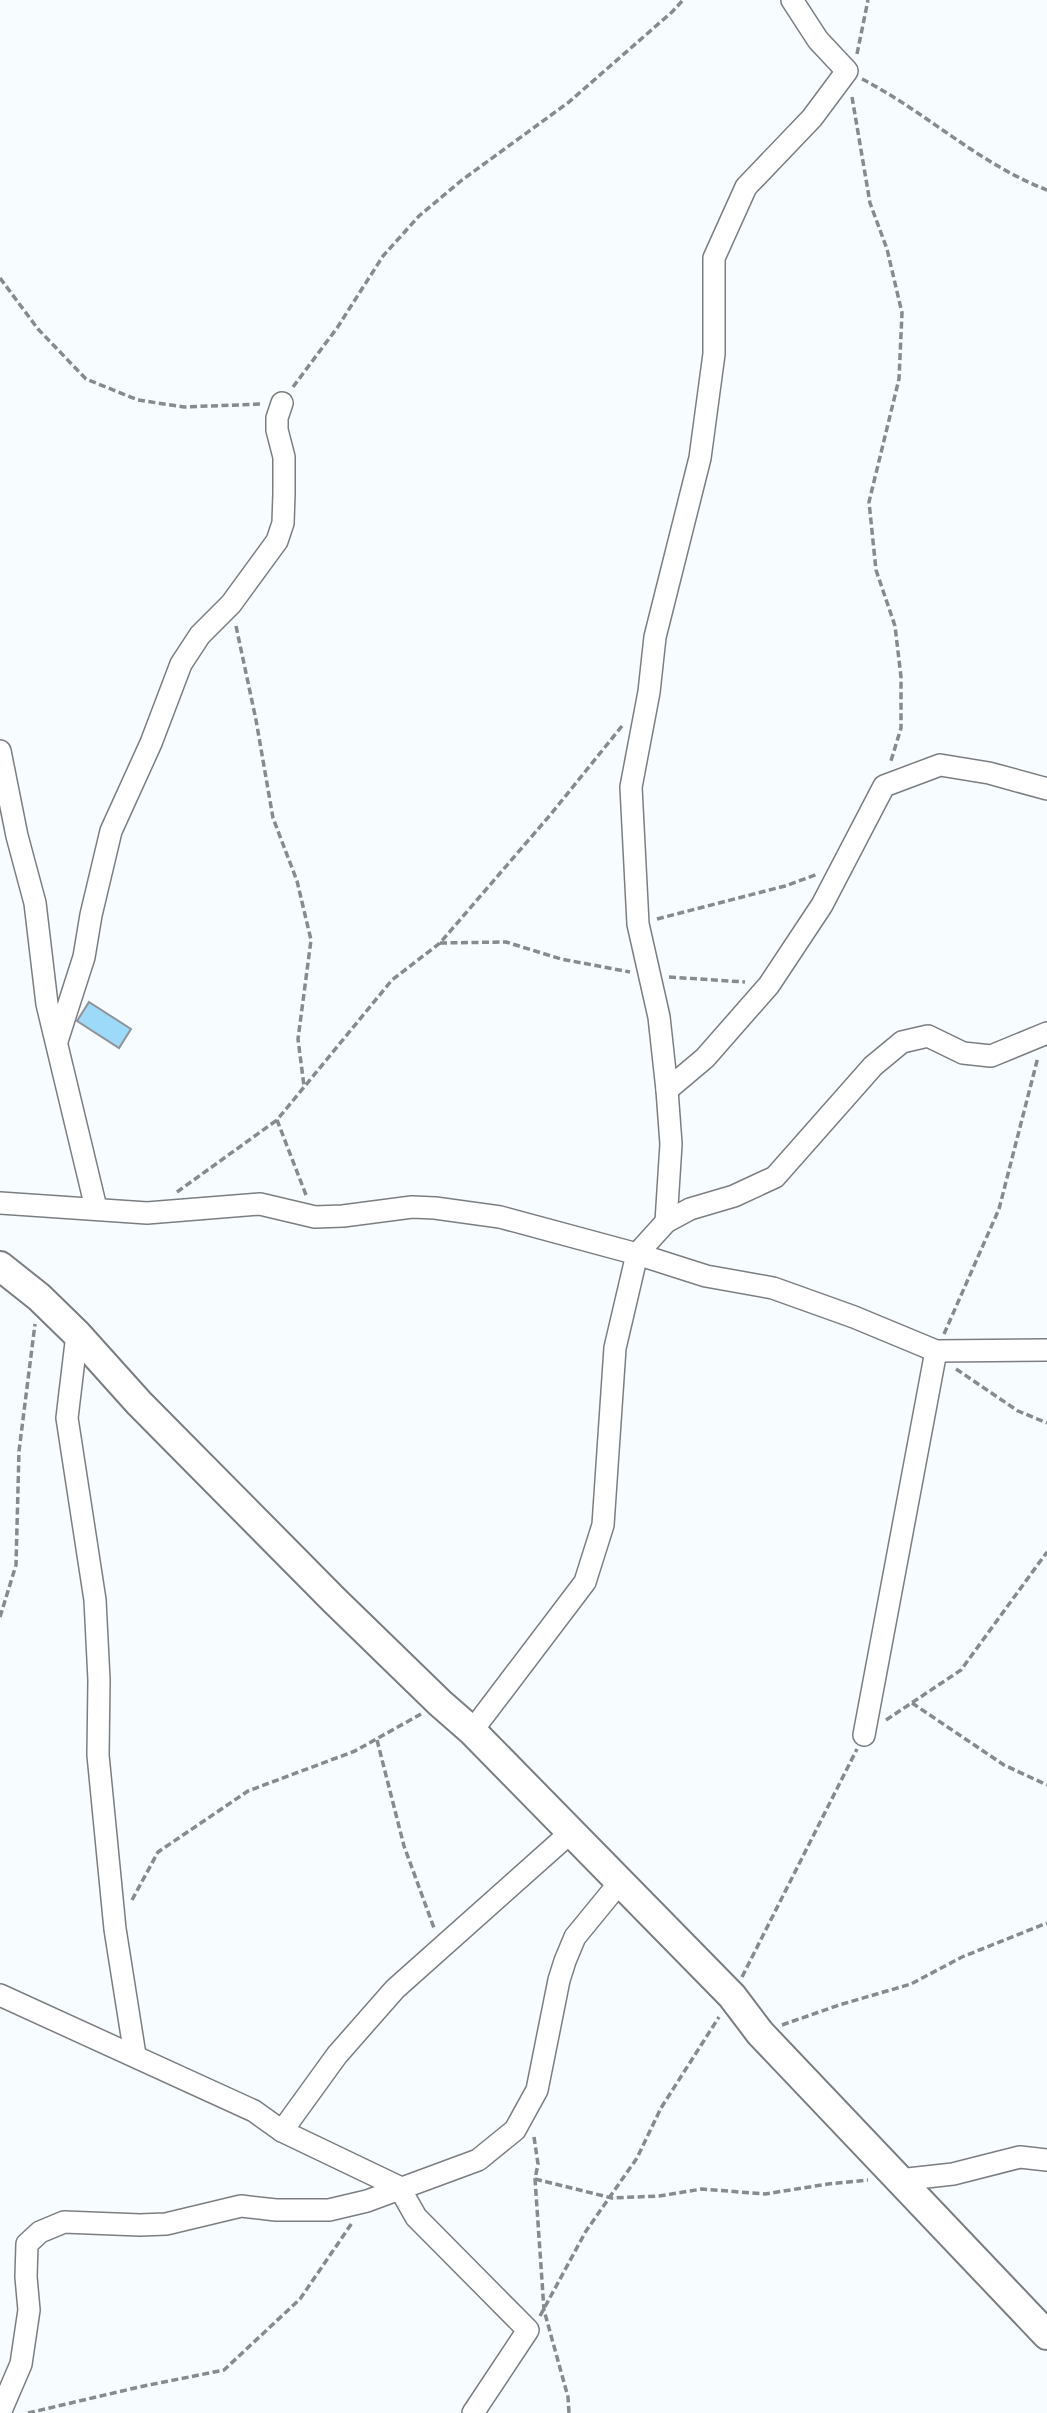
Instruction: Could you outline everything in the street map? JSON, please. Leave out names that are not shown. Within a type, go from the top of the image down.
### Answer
[{"type":"street","points":[[666,1223],[671,1144],[667,1090],[659,1017],[638,924],[631,787],[649,692],[655,637],[700,458],[713,354],[714,258],[746,187],[812,118],[847,71],[818,40],[792,0]]},
{"type":"street","points":[[57,1041],[83,957],[111,831],[151,743],[181,664],[200,635],[231,604],[277,541],[283,523],[284,457],[276,430],[276,418],[282,403]]},
{"type":"street","points":[[0,751],[17,836],[35,903],[47,1004],[96,1208]]},
{"type":"street","points":[[667,1090],[705,1058],[769,985],[822,905],[884,786],[940,765],[989,773],[1047,789]]},
{"type":"street","points":[[472,1731],[585,1582],[603,1525],[615,1348],[637,1254],[666,1223],[691,1209],[734,1196],[775,1177],[873,1066],[902,1042],[928,1036],[963,1053],[990,1056],[1046,1034]]},
{"type":"street","points":[[0,1203],[147,1213],[260,1204],[315,1217],[412,1207],[500,1217],[637,1254],[706,1276],[773,1288],[941,1352],[1047,1350]]},
{"type":"street","points":[[0,1266],[39,1297],[77,1334],[147,1411],[334,1600],[472,1731],[732,1996],[760,2033],[1047,2334]]},
{"type":"street","points":[[77,1334],[67,1418],[95,1600],[99,1680],[98,1755],[115,1929],[135,2055]]},
{"type":"street","points":[[864,1735],[941,1352]]},
{"type":"street","points":[[282,2131],[345,2046],[395,1989],[570,1833]]},
{"type":"street","points":[[0,2413],[21,2364],[29,2310],[27,2244],[40,2232],[64,2222],[166,2224],[242,2206],[305,2211],[329,2210],[367,2201],[478,2160],[515,2130],[537,2090],[559,1980],[575,1937],[620,1882]]},
{"type":"street","points":[[0,1995],[254,2111],[282,2131],[399,2187],[416,2217],[528,2330],[473,2413]]},
{"type":"street","points":[[899,2180],[953,2174],[1020,2157],[1047,2160]]},
{"type":"path","points":[[0,278],[38,329],[86,379],[138,400],[184,407],[282,403],[337,328],[383,257],[419,216],[462,180],[569,102],[683,0]]},
{"type":"path","points":[[868,0],[856,58],[847,71],[870,203],[887,249],[902,313],[899,379],[870,502],[876,570],[895,626],[901,677],[901,728],[884,786]]},
{"type":"path","points":[[847,71],[887,92],[983,158],[1026,182],[1047,190]]},
{"type":"path","points":[[231,604],[256,720],[272,818],[297,881],[312,940],[298,1039],[304,1086]]},
{"type":"path","points":[[147,1213],[277,1120],[392,979],[440,943],[625,723]]},
{"type":"path","points":[[638,924],[785,886],[842,865]]},
{"type":"path","points":[[440,943],[506,942],[561,959],[650,976],[769,985]]},
{"type":"path","points":[[1046,1034],[999,1209],[941,1352],[957,1371],[1018,1410],[1047,1423]]},
{"type":"path","points":[[277,1120],[315,1217]]},
{"type":"path","points":[[0,1617],[16,1565],[19,1451],[39,1297]]},
{"type":"path","points":[[528,2330],[544,2310],[586,2231],[637,2158],[662,2108],[732,1996],[864,1735],[961,1670],[1047,1552]]},
{"type":"path","points":[[115,1929],[158,1852],[248,1791],[355,1751],[440,1703]]},
{"type":"path","points":[[912,1703],[1004,1765],[1047,1785]]},
{"type":"path","points":[[377,1740],[404,1846],[429,1918],[443,1948]]},
{"type":"path","points":[[760,2033],[839,2004],[911,1984],[962,1957],[1047,1923]]},
{"type":"path","points":[[529,2104],[538,2164],[535,2179],[544,2310],[568,2396],[569,2413]]},
{"type":"path","points":[[535,2179],[612,2197],[659,2196],[702,2189],[765,2194],[828,2184],[899,2180]]},
{"type":"path","points":[[28,2413],[224,2370],[300,2299],[367,2201]]},
{"type":"building","points":[[89,1002],[131,1029],[119,1048],[77,1021]]}]
